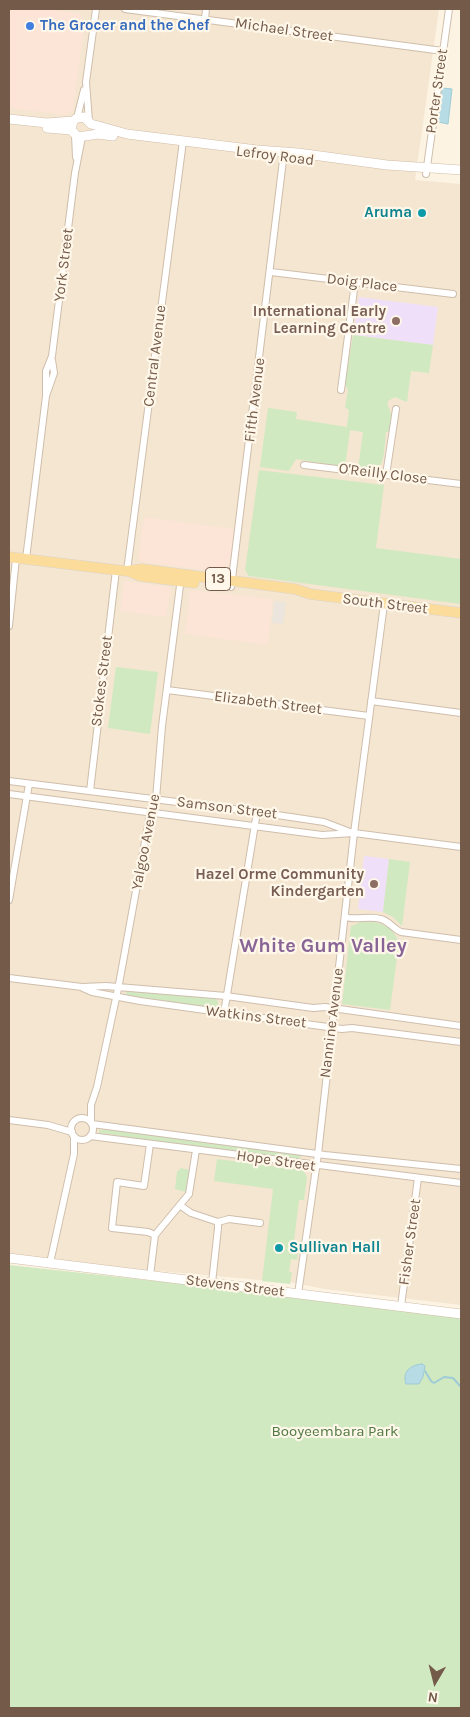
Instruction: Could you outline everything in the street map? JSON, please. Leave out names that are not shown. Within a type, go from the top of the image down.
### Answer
[{"type":"main road","name":"South Street","points":[[17,558],[127,571],[142,569],[181,578],[295,589],[310,594],[461,613]]},
{"type":"street","name":"York Street","points":[[9,626],[17,558],[46,396],[46,371],[52,356],[75,173],[78,129],[96,9]]},
{"type":"street","name":"Michael Street","points":[[125,9],[443,51]]},
{"type":"street","points":[[204,19],[206,9]]},
{"type":"street","name":"Porter Street","points":[[426,171],[449,9]]},
{"type":"street","name":"York Street","points":[[86,82],[87,110],[90,122]]},
{"type":"street","name":"Lefroy Road","points":[[78,129],[84,117],[90,122],[127,134],[183,143]]},
{"type":"street","name":"Lefroy Road","points":[[9,119],[47,123],[98,134],[284,154],[461,176]]},
{"type":"street","points":[[78,129],[90,122]]},
{"type":"street","name":"Lefroy Road","points":[[9,123],[78,129]]},
{"type":"street","name":"Central Avenue","points":[[127,571],[183,143]]},
{"type":"street","name":"Fifth Avenue","points":[[232,584],[284,154]]},
{"type":"street","name":"Lefroy Road","points":[[426,171],[461,170]]},
{"type":"street","name":"Doig Place","points":[[271,272],[453,294]]},
{"type":"street","points":[[340,390],[355,282]]},
{"type":"street","points":[[386,475],[396,408]]},
{"type":"street","name":"O'Reilly Close","points":[[304,465],[461,484]]},
{"type":"street","name":"Stokes Street","points":[[90,791],[116,570]]},
{"type":"street","name":"Yalgoo Avenue","points":[[91,1123],[91,1106],[97,1088],[118,987],[150,814],[156,799],[181,578]]},
{"type":"street","name":"Nannine Avenue","points":[[298,1294],[318,1154],[354,834],[384,604]]},
{"type":"street","name":"Elizabeth Street","points":[[168,690],[369,716]]},
{"type":"street","points":[[371,701],[461,713]]},
{"type":"street","name":"Samson Street","points":[[9,781],[324,822],[354,834]]},
{"type":"street","points":[[9,900],[30,784]]},
{"type":"street","name":"Samson Street","points":[[9,794],[150,814],[254,825],[322,835],[354,834],[461,848]]},
{"type":"street","points":[[224,1012],[257,812]]},
{"type":"street","points":[[345,917],[355,920],[367,917],[380,918],[401,932],[461,940]]},
{"type":"street","name":"Watkins Street","points":[[9,978],[82,987],[95,985],[226,996],[313,1008],[325,1007],[461,1026]]},
{"type":"street","name":"Watkins Street","points":[[82,987],[92,992],[224,1012],[461,1042]]},
{"type":"street","name":"Yalgoo Avenue","points":[[81,1118],[91,1106]]},
{"type":"street","points":[[9,1120],[48,1125],[73,1123],[81,1118],[91,1123],[93,1130],[90,1136],[82,1139],[74,1154]]},
{"type":"street","points":[[50,1263],[74,1154],[73,1123]]},
{"type":"street","name":"Hope Street","points":[[91,1123],[318,1154],[461,1169]]},
{"type":"street","points":[[48,1125],[82,1139]]},
{"type":"street","name":"Hope Street","points":[[90,1136],[461,1183]]},
{"type":"street","points":[[150,1144],[144,1186],[117,1182],[112,1228],[148,1232],[155,1235]]},
{"type":"street","points":[[150,1276],[155,1235],[181,1206],[189,1194],[196,1150]]},
{"type":"street","name":"Fisher Street","points":[[401,1306],[418,1178]]},
{"type":"street","points":[[181,1206],[191,1213],[218,1222],[229,1219],[260,1223]]},
{"type":"street","points":[[212,1283],[218,1222]]},
{"type":"street","name":"Stevens Street","points":[[9,1258],[461,1314]]},
{"type":"shaded area","points":[[9,9],[439,9],[415,180],[461,184],[461,1305],[324,1289],[295,1283],[9,1258]]},
{"type":"shaded area","points":[[9,9],[47,9],[79,13],[85,20],[73,111],[67,115],[9,108]]},
{"type":"shaded area","name":"International Early Learning Centre","points":[[359,297],[438,307],[433,345],[353,335]]},
{"type":"shaded area","points":[[144,517],[235,529],[228,573],[141,562],[138,559]]},
{"type":"shaded area","points":[[124,581],[171,587],[166,617],[120,611]]},
{"type":"shaded area","points":[[190,590],[273,599],[268,645],[185,634]]},
{"type":"shaded area","points":[[274,601],[286,602],[283,624],[272,623]]},
{"type":"shaded area","name":"Hazel Orme Community Kindergarten","points":[[364,856],[389,859],[383,912],[358,909]]},
{"type":"green space","points":[[353,335],[433,345],[429,373],[411,371],[407,402],[395,397],[388,401],[391,412],[391,432],[386,432],[383,457],[378,468],[374,470],[358,469],[363,432],[350,430],[345,467],[296,459],[289,471],[260,467],[268,408],[297,412],[296,419],[347,427],[349,410],[345,407],[348,390],[345,384]]},
{"type":"green space","points":[[259,470],[384,485],[376,548],[461,559],[461,604],[249,576],[245,570]]},
{"type":"green space","points":[[116,667],[158,672],[150,734],[108,728]]},
{"type":"green space","points":[[389,859],[410,862],[402,926],[393,917],[383,912]]},
{"type":"green space","points":[[364,921],[376,922],[385,926],[393,932],[399,942],[390,1010],[342,1004],[351,926]]},
{"type":"green space","points":[[128,990],[215,998],[218,1001],[218,1005],[213,1008],[127,995],[126,992]]},
{"type":"green space","points":[[99,1130],[127,1130],[301,1153],[300,1160],[99,1133]]},
{"type":"green space","points":[[217,1159],[303,1170],[307,1177],[304,1200],[299,1200],[294,1241],[299,1243],[297,1260],[291,1259],[289,1272],[292,1272],[290,1284],[262,1281],[273,1189],[214,1181]]},
{"type":"green space","points":[[181,1168],[190,1172],[186,1192],[175,1189],[177,1172]]},
{"type":"green space","name":"Booyeembara Park","points":[[9,1265],[219,1288],[461,1318],[461,1708],[9,1708]]},
{"type":"water","points":[[442,88],[452,89],[448,124],[438,122]]},
{"type":"water","points":[[422,1364],[425,1366],[423,1377],[419,1384],[406,1384],[405,1376],[408,1370]]},
{"type":"waterway","points":[[425,1371],[434,1383],[444,1377],[453,1378],[461,1387]]},
{"type":"place","name":"The Grocer and the Chef","points":[[30,26]]},
{"type":"place","name":"Aruma","points":[[422,213]]},
{"type":"place","name":"International Early Learning Centre","points":[[396,321]]},
{"type":"place","name":"Hazel Orme Community Kindergarten","points":[[374,884]]},
{"type":"place","name":"Sullivan Hall","points":[[279,1248]]},
{"type":"district","name":"White Gum Valley","points":[[323,946]]}]
